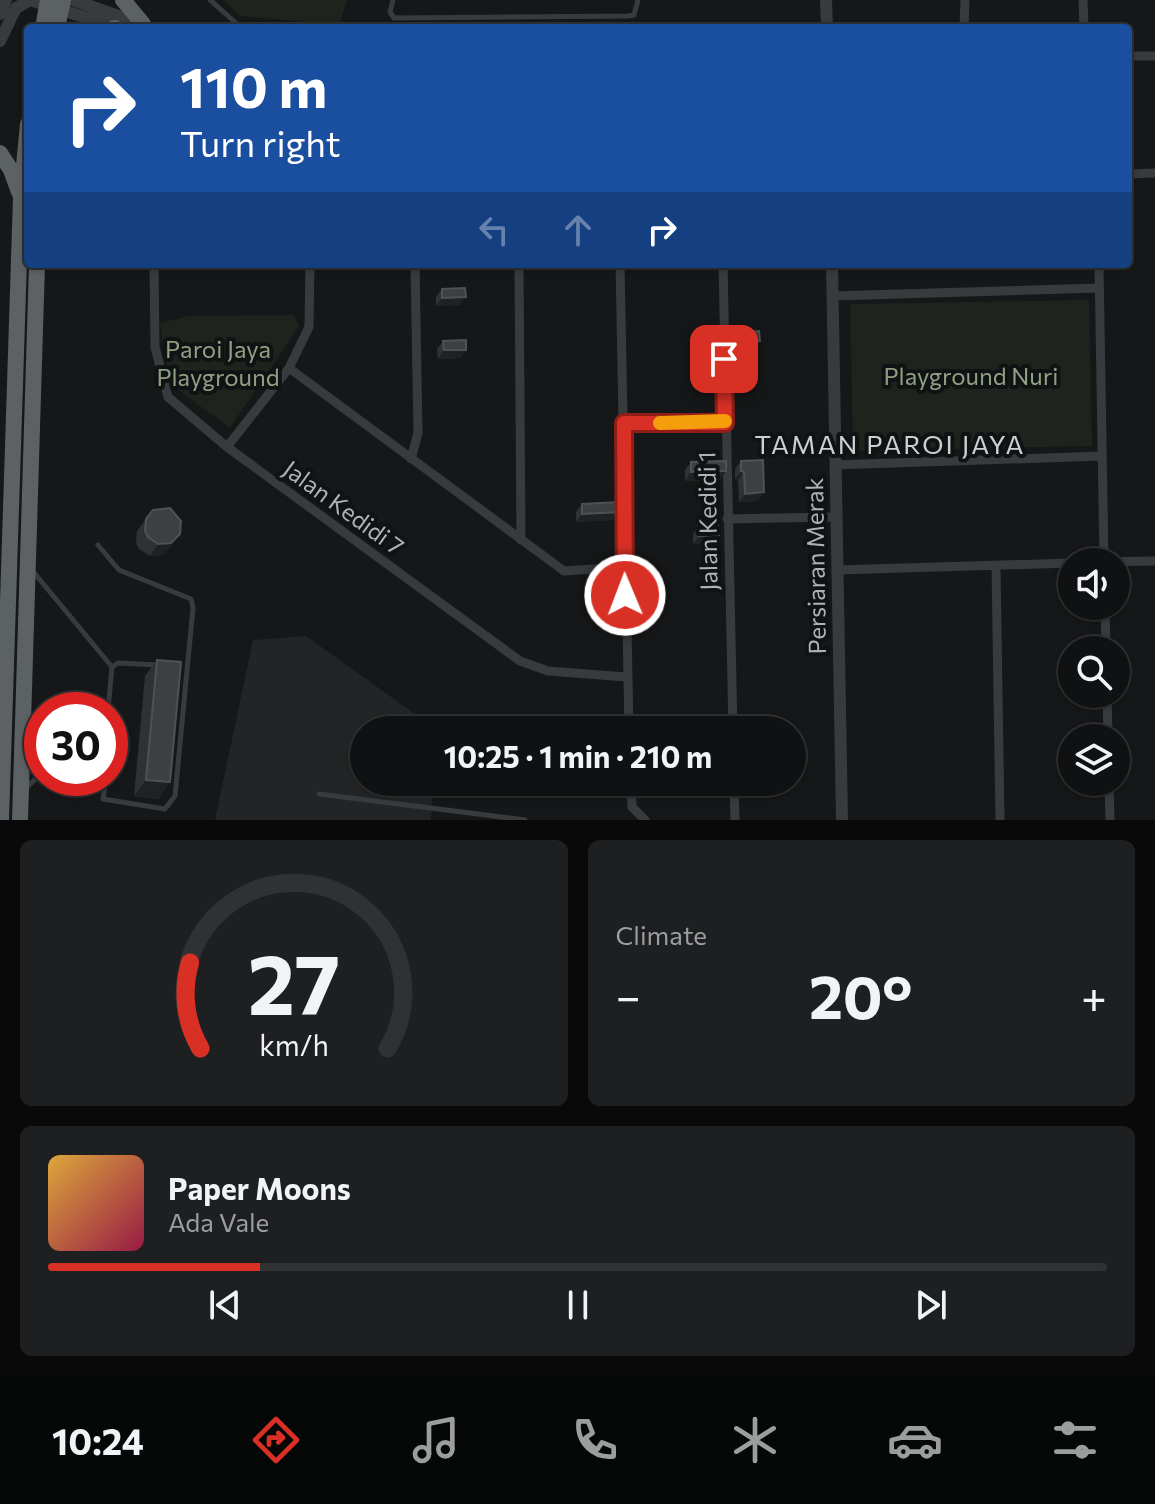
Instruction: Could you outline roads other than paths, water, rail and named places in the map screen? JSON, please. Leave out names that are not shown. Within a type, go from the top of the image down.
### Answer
[{"type":"highway","points":[[123,0],[144,24]]},
{"type":"highway","points":[[45,24],[58,3]]},
{"type":"highway","points":[[57,24],[58,3]]},
{"type":"highway","points":[[0,153],[11,170],[21,197]]},
{"type":"highway","points":[[1,820],[24,166]]},
{"type":"highway","points":[[20,820],[37,268]]},
{"type":"street","points":[[0,14],[6,0]]},
{"type":"street","points":[[0,41],[16,8],[30,0],[58,3],[138,24]]},
{"type":"street","points":[[826,0],[827,24]]},
{"type":"street","points":[[964,24],[965,0]]},
{"type":"street","points":[[1083,0],[1084,24]]},
{"type":"street","points":[[58,3],[107,24]]},
{"type":"street","points":[[1132,56],[1155,56]]},
{"type":"street","points":[[1132,174],[1155,173]]},
{"type":"street","name":"Jalan Kedidi 7","points":[[154,268],[155,347],[168,397],[227,447],[520,661],[548,671],[626,677]]},
{"type":"street","points":[[227,447],[289,368],[309,327],[310,268]]},
{"type":"street","points":[[411,459],[418,433],[415,268]]},
{"type":"street","points":[[519,268],[521,540]]},
{"type":"street","points":[[620,268],[628,716]]},
{"type":"street","name":"Jalan Kedidi 1","points":[[723,268],[733,716]]},
{"type":"street","name":"Persiaran Merak","points":[[832,268],[842,820]]},
{"type":"street","points":[[1099,268],[1104,548]]},
{"type":"street","points":[[832,296],[1099,288]]},
{"type":"street","points":[[289,368],[564,571],[625,567]]},
{"type":"street","points":[[624,423],[725,423]]},
{"type":"street","points":[[835,465],[1102,456]]},
{"type":"street","points":[[727,519],[836,517]]},
{"type":"street","points":[[1130,561],[1155,561]]},
{"type":"street","points":[[837,570],[1058,564]]},
{"type":"street","points":[[996,566],[1000,820]]},
{"type":"street","points":[[632,796],[632,807],[645,820]]},
{"type":"street","points":[[734,796],[735,820]]},
{"type":"street","points":[[1109,796],[1110,820]]},
{"type":"lane","points":[[210,0],[235,24]]},
{"type":"lane","points":[[393,0],[390,12],[394,18],[634,15],[638,0]]},
{"type":"lane","points":[[478,24],[480,17]]},
{"type":"lane","points":[[98,545],[119,570],[191,599],[193,608],[175,796],[165,809],[103,799],[103,796]]},
{"type":"lane","points":[[28,566],[112,667],[110,692]]},
{"type":"lane","points":[[112,667],[118,663],[160,665]]},
{"type":"lane","points":[[174,666],[188,667]]},
{"type":"lane","points":[[21,793],[24,790]]},
{"type":"lane","points":[[319,794],[525,820]]},
{"type":"district","name":"TAMAN PAROI JAYA","points":[[890,443]]},
{"type":"park label","name":"Paroi Jaya Playground","points":[[218,362]]},
{"type":"park label","name":"Playground Nuri","points":[[971,375]]}]
